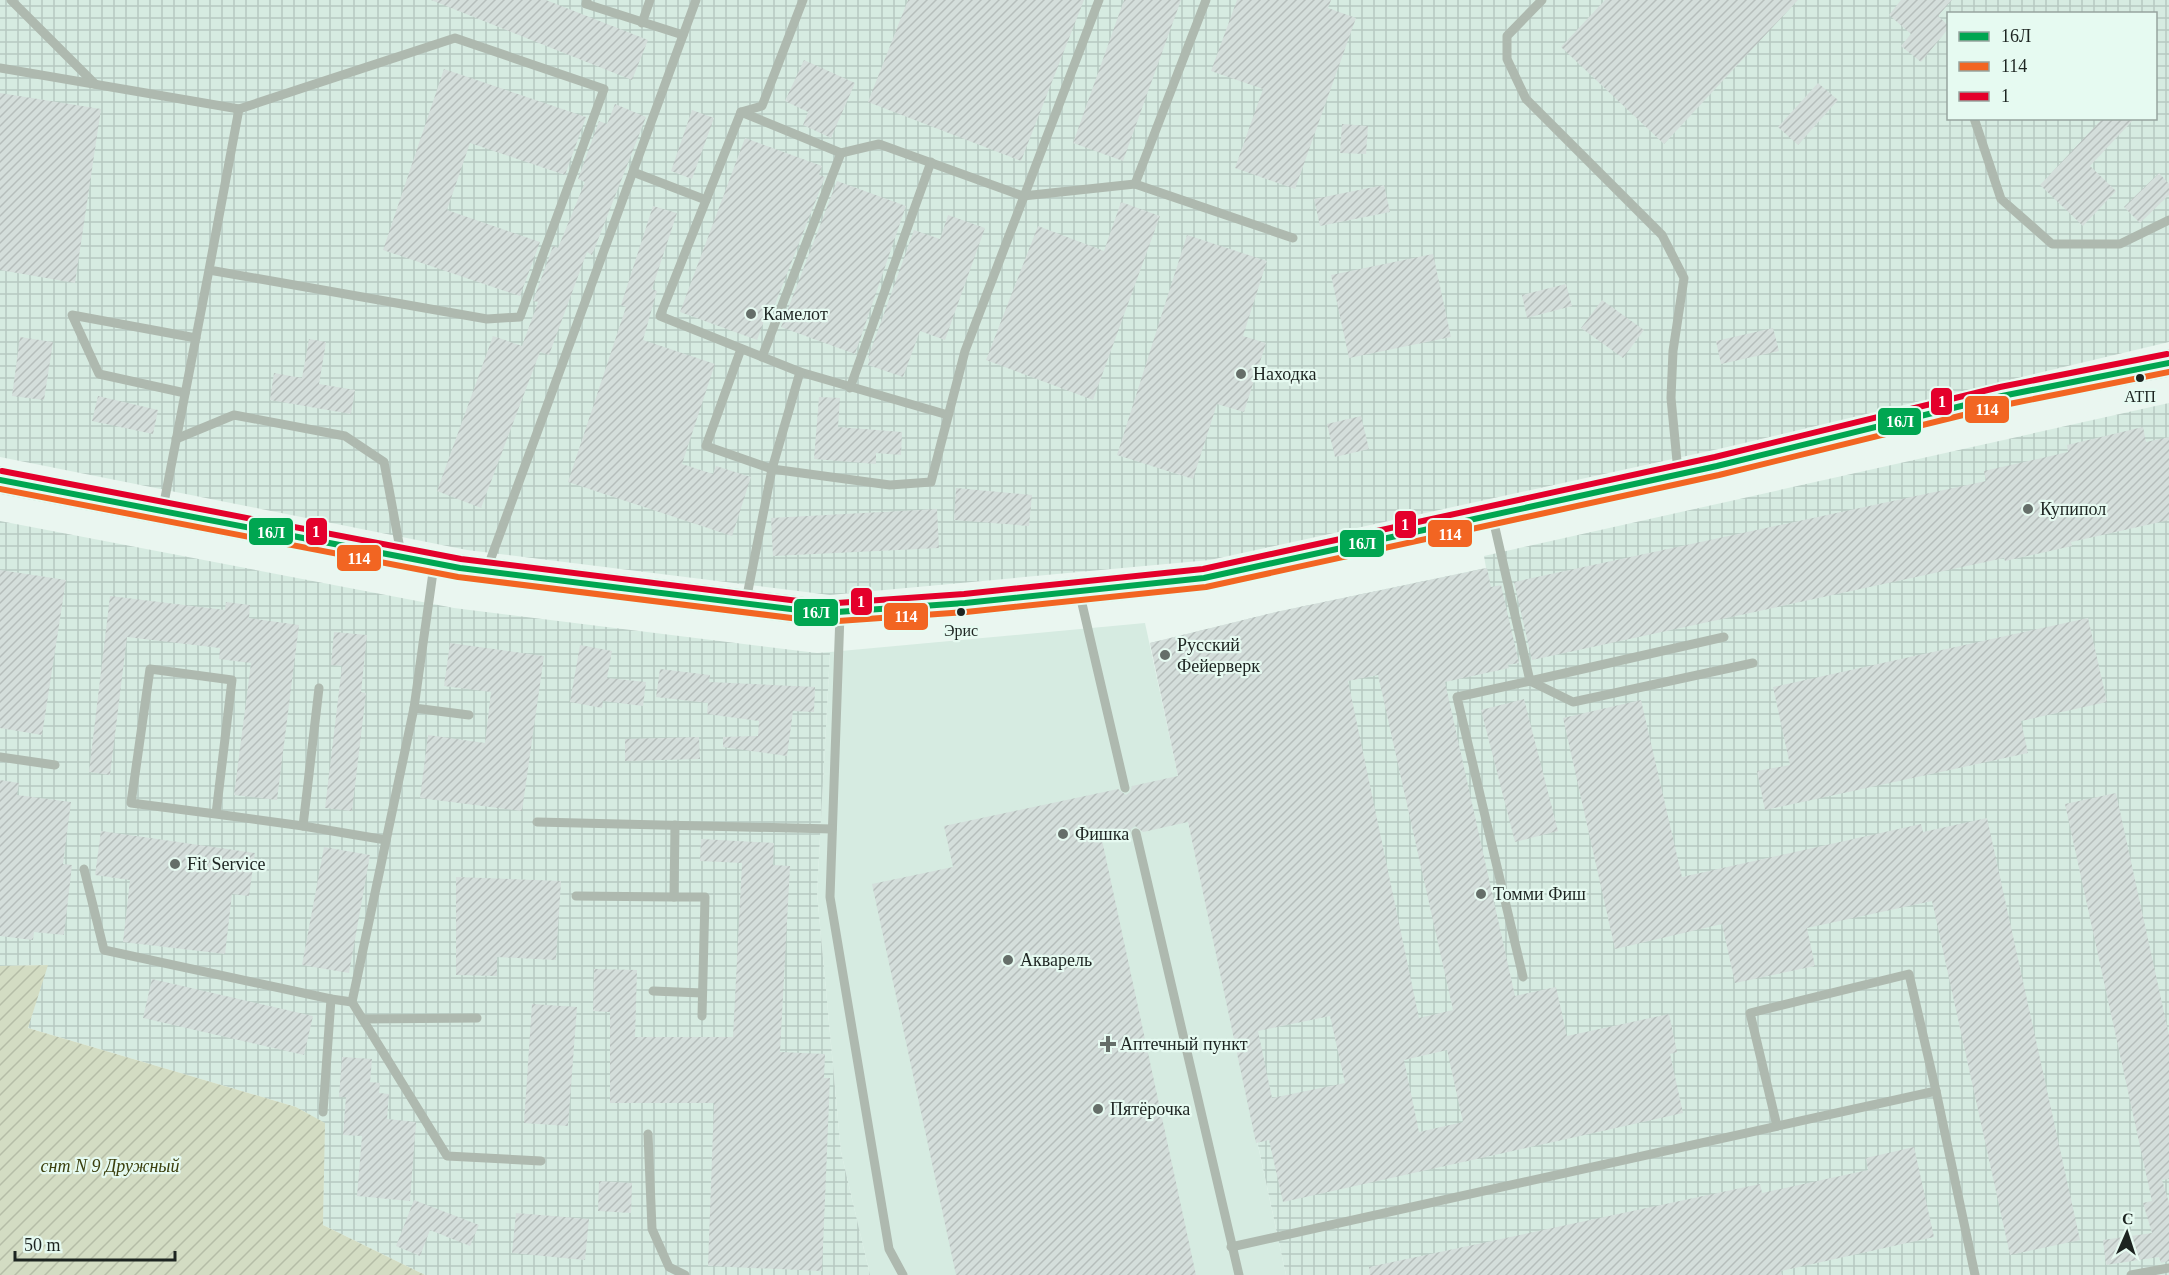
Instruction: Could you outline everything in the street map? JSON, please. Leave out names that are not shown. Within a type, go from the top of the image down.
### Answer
[{"type":"main road","points":[[0,480],[434,563],[824,613],[965,603],[1204,578],[1678,475],[2002,396],[2169,363]]},
{"type":"lane","points":[[12,0],[95,84]]},
{"type":"lane","points":[[642,23],[650,0]]},
{"type":"lane","points":[[487,571],[696,0]]},
{"type":"lane","points":[[741,112],[762,106],[803,0]]},
{"type":"lane","points":[[741,349],[706,446],[772,469],[890,485],[931,482],[965,351],[1099,0]]},
{"type":"lane","points":[[1135,183],[1206,0]]},
{"type":"lane","points":[[1542,0],[1507,36],[1507,59],[1526,99],[1662,235],[1684,278],[1673,351],[1671,398],[1678,475]]},
{"type":"lane","points":[[583,1],[642,23],[683,35]]},
{"type":"lane","points":[[0,68],[239,109],[455,38],[604,90],[520,317],[487,319],[209,270]]},
{"type":"lane","points":[[162,511],[239,109]]},
{"type":"lane","points":[[741,112],[841,153],[879,144],[1023,196],[1135,183],[1293,238]]},
{"type":"lane","points":[[741,112],[660,316],[800,372],[948,415]]},
{"type":"lane","points":[[1975,120],[2001,198],[2052,244],[2120,244],[2169,220]]},
{"type":"lane","points":[[762,357],[841,153]]},
{"type":"lane","points":[[850,388],[931,162]]},
{"type":"lane","points":[[633,172],[706,200]]},
{"type":"lane","points":[[185,393],[99,374],[72,315],[196,338]]},
{"type":"lane","points":[[746,603],[772,469],[800,372]]},
{"type":"lane","points":[[176,439],[234,415],[345,436],[384,462],[402,556]]},
{"type":"lane","points":[[1493,516],[1530,681]]},
{"type":"lane","points":[[434,563],[414,708],[352,1002],[447,1156],[541,1161]]},
{"type":"lane","points":[[1079,590],[1125,788]]},
{"type":"lane","points":[[840,611],[830,897],[889,1249],[903,1275]]},
{"type":"lane","points":[[1523,977],[1457,697],[1724,637]]},
{"type":"lane","points":[[1530,681],[1574,702],[1754,663]]},
{"type":"lane","points":[[216,814],[232,680],[150,669],[131,803],[303,826],[386,840]]},
{"type":"lane","points":[[303,826],[319,688]]},
{"type":"lane","points":[[414,708],[469,715]]},
{"type":"lane","points":[[0,757],[55,765]]},
{"type":"lane","points":[[537,822],[832,829]]},
{"type":"lane","points":[[674,897],[675,825]]},
{"type":"lane","points":[[1136,833],[1239,1275]]},
{"type":"lane","points":[[84,869],[104,950],[352,1002]]},
{"type":"lane","points":[[576,896],[705,897],[702,1016]]},
{"type":"lane","points":[[1777,1126],[1750,1013],[1909,974],[1975,1275]]},
{"type":"lane","points":[[653,991],[702,993]]},
{"type":"lane","points":[[323,1112],[331,999]]},
{"type":"lane","points":[[363,1019],[477,1018]]},
{"type":"lane","points":[[1231,1247],[1936,1091]]},
{"type":"lane","points":[[648,1134],[652,1229],[669,1267],[685,1275]]},
{"type":"lane","points":[[2131,1275],[2169,1268]]},
{"type":"shaded area","points":[[0,0],[2169,0],[2169,342],[1723,448],[1210,560],[830,595],[467,550],[0,457]]},
{"type":"shaded area","points":[[2169,403],[2169,1275],[1286,1275],[1150,643],[1276,612],[1486,568],[1484,556]]},
{"type":"shaded area","points":[[0,521],[454,608],[817,653],[830,652],[817,893],[841,1152],[870,1275],[425,1275],[323,1225],[324,1123],[296,1107],[28,1028],[47,965],[0,966]]},
{"type":"shaded area","points":[[1145,623],[1286,1275],[870,1275],[841,1152],[817,893],[830,652]]},
{"type":"green space","name":"снт N 9 Дружный","points":[[48,965],[28,1028],[296,1107],[325,1123],[323,1225],[425,1275],[0,1275],[0,966]]},
{"type":"building","points":[[431,0],[546,0],[648,40],[632,80]]},
{"type":"building","points":[[908,0],[1084,0],[1021,161],[868,102]]},
{"type":"building","points":[[1124,0],[1181,0],[1123,161],[1073,143]]},
{"type":"building","points":[[1237,0],[1331,0],[1328,8],[1356,18],[1295,189],[1235,168],[1263,89],[1211,71]]},
{"type":"building","points":[[1605,0],[1798,0],[1664,144],[1561,47]]},
{"type":"building","points":[[1901,0],[1952,0],[1938,16],[1947,24],[1947,30],[1921,62],[1901,46],[1911,34],[1889,15]]},
{"type":"building","points":[[804,60],[855,83],[831,138],[803,125],[808,112],[785,101]]},
{"type":"building","points":[[444,69],[586,117],[565,175],[470,143],[447,210],[540,242],[520,296],[383,250]]},
{"type":"building","points":[[1818,83],[1838,100],[1798,145],[1778,127]]},
{"type":"building","points":[[0,93],[101,109],[75,283],[0,270]]},
{"type":"building","points":[[615,104],[646,117],[592,255],[587,252],[549,355],[540,352],[481,508],[437,491],[493,336],[522,346],[538,302],[533,301],[553,246],[558,248],[585,182],[578,179],[599,121],[607,124]]},
{"type":"building","points":[[692,110],[714,118],[692,179],[671,171]]},
{"type":"building","points":[[2101,120],[2133,120],[2090,166],[2116,191],[2083,226],[2040,185]]},
{"type":"building","points":[[1342,124],[1368,126],[1366,154],[1340,153]]},
{"type":"building","points":[[745,138],[822,166],[819,175],[825,177],[768,322],[764,321],[757,340],[680,312]]},
{"type":"building","points":[[2159,173],[2169,184],[2169,195],[2140,223],[2124,207]]},
{"type":"building","points":[[837,181],[906,206],[855,354],[781,327]]},
{"type":"building","points":[[1384,185],[1390,212],[1320,226],[1314,199]]},
{"type":"building","points":[[1121,202],[1160,216],[1093,400],[986,360],[1038,226],[1104,251]]},
{"type":"building","points":[[653,206],[677,213],[652,289],[657,291],[643,340],[715,364],[682,464],[713,474],[716,466],[751,477],[732,536],[568,482],[626,307],[621,305]]},
{"type":"building","points":[[948,215],[985,228],[945,340],[920,331],[903,377],[868,365],[870,359],[868,358],[914,230],[940,239]]},
{"type":"building","points":[[1187,235],[1267,261],[1243,336],[1266,343],[1244,412],[1217,404],[1193,479],[1117,455]]},
{"type":"building","points":[[1433,254],[1451,337],[1349,358],[1331,275]]},
{"type":"building","points":[[1566,284],[1572,306],[1527,318],[1522,295]]},
{"type":"building","points":[[1602,300],[1644,330],[1623,358],[1581,328]]},
{"type":"building","points":[[1773,328],[1779,351],[1721,364],[1716,341]]},
{"type":"building","points":[[20,337],[53,342],[44,400],[12,396]]},
{"type":"building","points":[[309,339],[326,342],[319,384],[355,390],[351,414],[270,400],[274,373],[302,378]]},
{"type":"building","points":[[98,396],[158,410],[153,434],[92,421]]},
{"type":"building","points":[[819,397],[840,398],[838,427],[902,432],[901,455],[876,453],[876,464],[814,459]]},
{"type":"building","points":[[1361,416],[1369,449],[1335,457],[1327,424]]},
{"type":"building","points":[[2143,427],[2146,442],[2169,437],[2169,520],[2071,542],[2072,546],[2005,561],[2004,558],[1532,660],[1514,582],[1986,481],[1984,471],[2068,452],[2067,445]]},
{"type":"building","points":[[956,488],[1032,495],[1029,526],[954,520]]},
{"type":"building","points":[[937,509],[939,548],[773,556],[771,518]]},
{"type":"building","points":[[1487,568],[1491,587],[1501,585],[1519,663],[1508,665],[1509,668],[1445,682],[1515,996],[1556,987],[1567,1036],[1669,1014],[1677,1052],[1670,1054],[1683,1113],[1283,1202],[1269,1140],[1256,1143],[1188,822],[1143,832],[1135,826],[1129,835],[1102,840],[1196,1275],[956,1275],[872,884],[953,867],[944,826],[1118,789],[1126,795],[1132,786],[1178,776],[1150,643],[1276,612]],"holes":[[[1378,675],[1453,1010],[1419,1018],[1348,681]],[[1330,1016],[1345,1083],[1272,1098],[1258,1031]],[[1447,1050],[1463,1122],[1419,1132],[1404,1060]]]},
{"type":"building","points":[[0,570],[66,580],[42,735],[0,728]]},
{"type":"building","points":[[110,596],[225,610],[226,602],[250,605],[249,618],[299,625],[277,800],[234,795],[251,663],[219,659],[220,648],[127,637],[110,775],[89,772]]},
{"type":"building","points":[[2088,618],[2107,702],[2021,721],[2028,753],[1765,810],[1757,771],[1790,765],[1773,687]]},
{"type":"building","points":[[334,632],[367,635],[361,692],[366,693],[352,811],[325,808],[342,666],[331,665]]},
{"type":"building","points":[[450,643],[544,656],[522,811],[420,798],[428,735],[485,743],[491,692],[444,686]]},
{"type":"building","points":[[580,645],[612,651],[607,678],[646,682],[643,706],[603,701],[602,708],[570,702]]},
{"type":"building","points":[[660,669],[710,675],[709,682],[815,687],[814,712],[793,711],[787,756],[723,747],[723,737],[758,736],[759,721],[707,714],[708,703],[656,697]]},
{"type":"building","points":[[1524,699],[1558,831],[1515,842],[1481,710]]},
{"type":"building","points":[[1641,700],[1682,877],[1921,824],[1923,832],[1987,818],[2080,1240],[2010,1255],[1932,901],[1807,928],[1815,966],[1735,983],[1722,924],[1615,949],[1563,718]]},
{"type":"building","points":[[699,737],[700,759],[625,761],[625,739]]},
{"type":"building","points":[[0,780],[19,783],[17,795],[71,802],[63,864],[72,865],[64,935],[34,932],[33,940],[0,936]]},
{"type":"building","points":[[2116,793],[2169,1035],[2169,1179],[2162,1180],[2169,1203],[2169,1261],[2161,1263],[2159,1257],[2106,1265],[2103,1240],[2152,1233],[2143,1203],[2152,1201],[2065,804]]},
{"type":"building","points":[[101,831],[255,853],[249,896],[232,894],[225,954],[123,942],[130,880],[95,875]]},
{"type":"building","points":[[701,839],[774,843],[773,865],[790,866],[780,1052],[825,1054],[824,1078],[830,1078],[822,1271],[708,1266],[714,1103],[610,1103],[610,1012],[593,1011],[594,969],[637,970],[635,1037],[733,1037],[742,863],[700,861]]},
{"type":"building","points":[[324,847],[370,855],[349,973],[302,965]]},
{"type":"building","points":[[456,877],[561,881],[556,960],[497,957],[497,976],[456,975]]},
{"type":"building","points":[[152,979],[313,1016],[304,1055],[143,1018]]},
{"type":"building","points":[[532,1004],[577,1007],[568,1126],[524,1123]]},
{"type":"building","points":[[342,1057],[372,1059],[370,1082],[380,1083],[379,1093],[389,1094],[387,1119],[416,1122],[410,1201],[357,1196],[362,1136],[343,1135],[346,1097],[339,1097]]},
{"type":"building","points":[[1914,1147],[1934,1237],[1781,1271],[1782,1275],[1370,1275],[1369,1267],[1760,1184],[1762,1193],[1868,1170],[1866,1158]]},
{"type":"building","points":[[599,1181],[632,1183],[631,1213],[598,1211]]},
{"type":"building","points":[[414,1200],[479,1225],[470,1246],[430,1230],[420,1256],[396,1246]]},
{"type":"building","points":[[516,1213],[589,1219],[585,1260],[512,1253]]},
{"type":"transit line","name":"1","points":[[2,471],[461,559],[823,604],[964,594],[1203,569],[1715,457],[2000,387],[2167,354]]},
{"type":"transit line","name":"16Л","points":[[0,480],[460,568],[823,613],[965,603],[1204,578],[1717,466],[2002,396],[2169,363]]},
{"type":"transit line","name":"114","points":[[0,489],[458,577],[824,622],[966,612],[1206,587],[1719,475],[2004,405],[2169,372]]},
{"type":"place","name":"Камелот","points":[[751,314]]},
{"type":"place","name":"Находка","points":[[1241,374]]},
{"type":"place","name":"АТП","points":[[2140,378]]},
{"type":"place","name":"Купипол","points":[[2028,509]]},
{"type":"place","name":"Эрис","points":[[961,612]]},
{"type":"place","name":"Русский Фейерверк","points":[[1165,655]]},
{"type":"place","name":"Фишка","points":[[1063,834]]},
{"type":"place","name":"Fit Service","points":[[175,864]]},
{"type":"place","name":"Томми Фиш","points":[[1481,894]]},
{"type":"place","name":"Акварель","points":[[1008,960]]},
{"type":"place","name":"Аптечный пункт","points":[[1108,1044]]},
{"type":"place","name":"Пятёрочка","points":[[1098,1109]]}]
